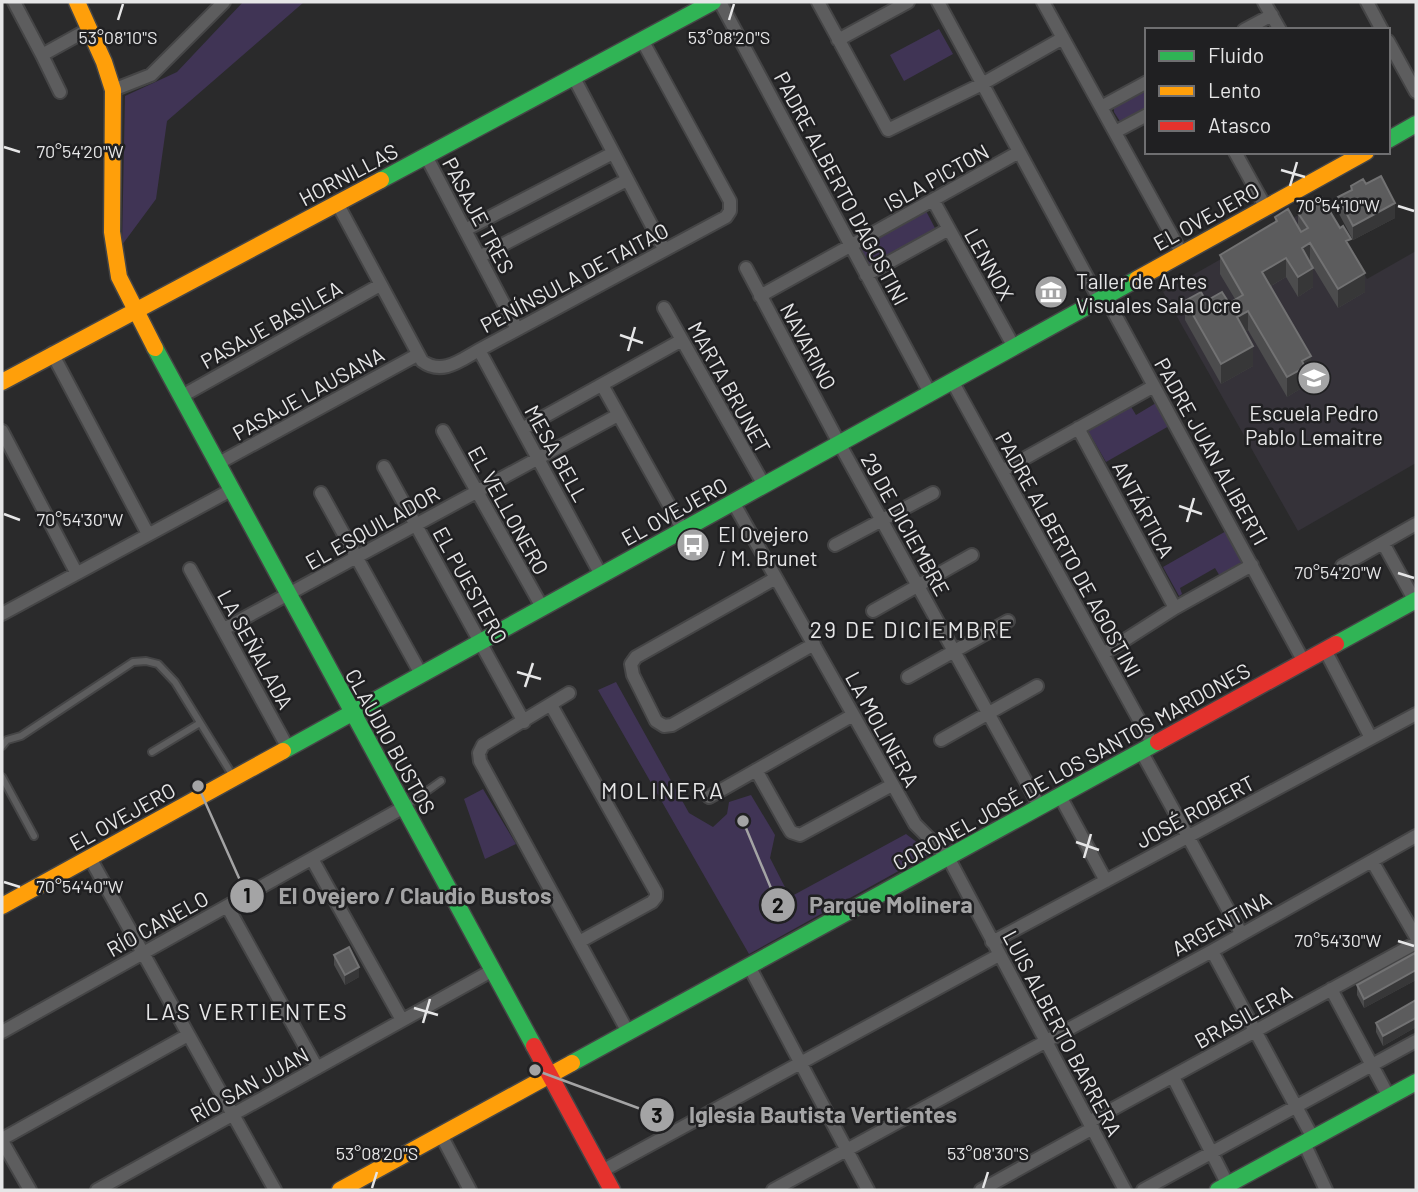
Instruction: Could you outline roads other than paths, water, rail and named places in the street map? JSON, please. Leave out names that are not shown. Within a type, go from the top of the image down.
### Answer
[{"type":"street","points":[[14,2],[60,92]]},
{"type":"street","name":"CLAUDIO BUSTOS","points":[[77,2],[104,62],[113,90],[111,232],[119,277],[351,713],[612,1190]]},
{"type":"street","points":[[113,90],[151,75],[225,2]]},
{"type":"street","name":"HORNILLAS","points":[[2,382],[713,2]]},
{"type":"street","name":"PADRE ALBERTO D'AGOSTINI","points":[[720,2],[930,393]]},
{"type":"street","points":[[818,2],[888,130],[982,83],[1063,38]]},
{"type":"street","points":[[838,40],[908,2]]},
{"type":"street","name":"PADRE JUAN ALIBERTI","points":[[938,2],[1019,152],[1154,386],[1304,662]]},
{"type":"street","points":[[1043,2],[1182,254]]},
{"type":"street","points":[[1265,2],[1279,28]]},
{"type":"street","points":[[1367,2],[1381,28]]},
{"type":"street","points":[[1248,28],[1272,15]]},
{"type":"street","points":[[42,55],[89,29]]},
{"type":"street","name":"PENÍNSULA DE TAITAO","points":[[417,355],[432,367],[447,367],[726,217],[730,211],[730,201],[642,40]]},
{"type":"street","points":[[1390,45],[1416,92]]},
{"type":"street","points":[[573,76],[664,249]]},
{"type":"street","points":[[1101,107],[1145,83]]},
{"type":"street","points":[[1115,132],[1145,116]]},
{"type":"street","points":[[1390,139],[1416,124]]},
{"type":"street","name":"ISLA PICTON","points":[[760,296],[1019,152]]},
{"type":"street","points":[[465,230],[613,153]]},
{"type":"street","points":[[1236,154],[1266,208]]},
{"type":"street","name":"EL OVEJERO","points":[[2,906],[1266,208],[1354,155]]},
{"type":"street","name":"PASAJE TRES","points":[[426,156],[517,329]]},
{"type":"street","points":[[479,257],[627,180]]},
{"type":"street","name":"LENNOX","points":[[933,200],[1014,347]]},
{"type":"street","points":[[337,203],[417,355]]},
{"type":"street","points":[[866,275],[949,229]]},
{"type":"street","name":"NAVARINO","points":[[746,268],[839,443]]},
{"type":"street","name":"PASAJE BASILEA","points":[[182,396],[380,285]]},
{"type":"street","name":"MARTA BRUNET","points":[[664,308],[764,485]]},
{"type":"street","points":[[522,429],[682,340]]},
{"type":"street","name":"MESA BELL","points":[[479,350],[601,575]]},
{"type":"street","points":[[52,353],[148,534]]},
{"type":"street","name":"PASAJE LAUSANA","points":[[217,464],[417,355]]},
{"type":"street","name":"PADRE ALBERTO DE AGOSTINI","points":[[952,381],[1103,654],[1188,836],[1241,933]]},
{"type":"street","points":[[602,385],[683,530]]},
{"type":"street","points":[[1002,471],[1154,386]]},
{"type":"street","name":"EL ESQUILADOR","points":[[224,629],[618,415]]},
{"type":"street","name":"ANTÁRTICA","points":[[1078,428],[1175,608]]},
{"type":"street","points":[[2,431],[76,572]]},
{"type":"street","name":"EL VELLONERO","points":[[443,431],[541,607]]},
{"type":"street","name":"29 DE DICIEMBRE","points":[[839,443],[1040,807]]},
{"type":"street","name":"EL PUESTERO","points":[[384,467],[524,722]]},
{"type":"street","points":[[4,608],[231,490]]},
{"type":"street","points":[[321,493],[421,674]]},
{"type":"street","points":[[835,545],[933,493]]},
{"type":"street","name":"LA MOLINERA","points":[[733,502],[915,824],[948,857]]},
{"type":"street","points":[[1342,566],[1416,524]]},
{"type":"street","points":[[1383,543],[1415,601]]},
{"type":"street","points":[[873,611],[971,555]]},
{"type":"street","points":[[1103,654],[1175,608],[1252,565]]},
{"type":"street","name":"LA SEÑALADA","points":[[190,569],[288,748]]},
{"type":"street","points":[[776,578],[636,657],[631,664],[633,675],[656,721],[664,726],[673,725],[814,644]]},
{"type":"street","name":"CORONEL JOSÉ DE LOS SANTOS MARDONES","points":[[340,1190],[1415,601]]},
{"type":"street","points":[[908,677],[1008,621]]},
{"type":"street","points":[[1325,650],[1371,738]]},
{"type":"street","points":[[941,740],[1037,686]]},
{"type":"street","points":[[569,693],[483,745],[479,753],[480,761],[628,1032]]},
{"type":"street","points":[[551,705],[656,892],[652,902],[579,942]]},
{"type":"street","name":"JOSÉ ROBERT","points":[[992,942],[1416,714]]},
{"type":"street","points":[[709,797],[853,715]]},
{"type":"street","points":[[756,770],[795,835],[804,834],[892,785]]},
{"type":"street","points":[[1060,796],[1106,881]]},
{"type":"street","name":"RÍO CANELO","points":[[2,1032],[404,807]]},
{"type":"street","name":"ARGENTINA","points":[[773,1190],[1212,951],[1416,836]]},
{"type":"street","name":"LUIS ALBERTO BARRERA","points":[[948,857],[1125,1190]]},
{"type":"street","points":[[90,858],[275,1190]]},
{"type":"street","points":[[312,859],[402,1020]]},
{"type":"street","points":[[1372,861],[1416,937]]},
{"type":"street","points":[[227,906],[317,1068]]},
{"type":"street","name":"BRASILERA","points":[[981,1190],[1173,1077],[1416,943]]},
{"type":"street","points":[[1212,951],[1296,1107],[1326,1190]]},
{"type":"street","points":[[602,1171],[999,955]]},
{"type":"street","points":[[748,966],[868,1190]]},
{"type":"street","name":"RÍO SAN JUAN","points":[[97,1190],[493,970]]},
{"type":"street","points":[[1331,989],[1389,1097]]},
{"type":"street","points":[[30,1190],[2,1140],[188,1035]]},
{"type":"street","points":[[1143,1190],[1416,1041]]},
{"type":"street","points":[[1173,1077],[1211,1153],[1223,1188],[1416,1082]]},
{"type":"street","points":[[441,1135],[470,1190]]},
{"type":"lane","points":[[2,746],[133,662],[146,661],[158,664],[175,682],[234,778]]},
{"type":"lane","points":[[152,752],[200,723]]},
{"type":"lane","points":[[2,776],[34,836]]},
{"type":"lane","points":[[404,807],[441,781]]},
{"type":"place","name":"Taller de Artes Visuales Sala Ocre","points":[[1051,292]]},
{"type":"place","name":"Escuela Pedro Pablo Lemaitre","points":[[1314,378]]},
{"type":"place","name":"El Ovejero / M. Brunet","points":[[693,545]]},
{"type":"place","name":"El Ovejero / Claudio Bustos","points":[[198,786]]},
{"type":"place","name":"Parque Molinera","points":[[743,821]]},
{"type":"place","name":"Iglesia Bautista Vertientes","points":[[535,1070]]},
{"type":"district","name":"29 DE DICIEMBRE","points":[[912,629]]},
{"type":"district","name":"MOLINERA","points":[[663,790]]},
{"type":"district","name":"LAS VERTIENTES","points":[[247,1011]]}]
